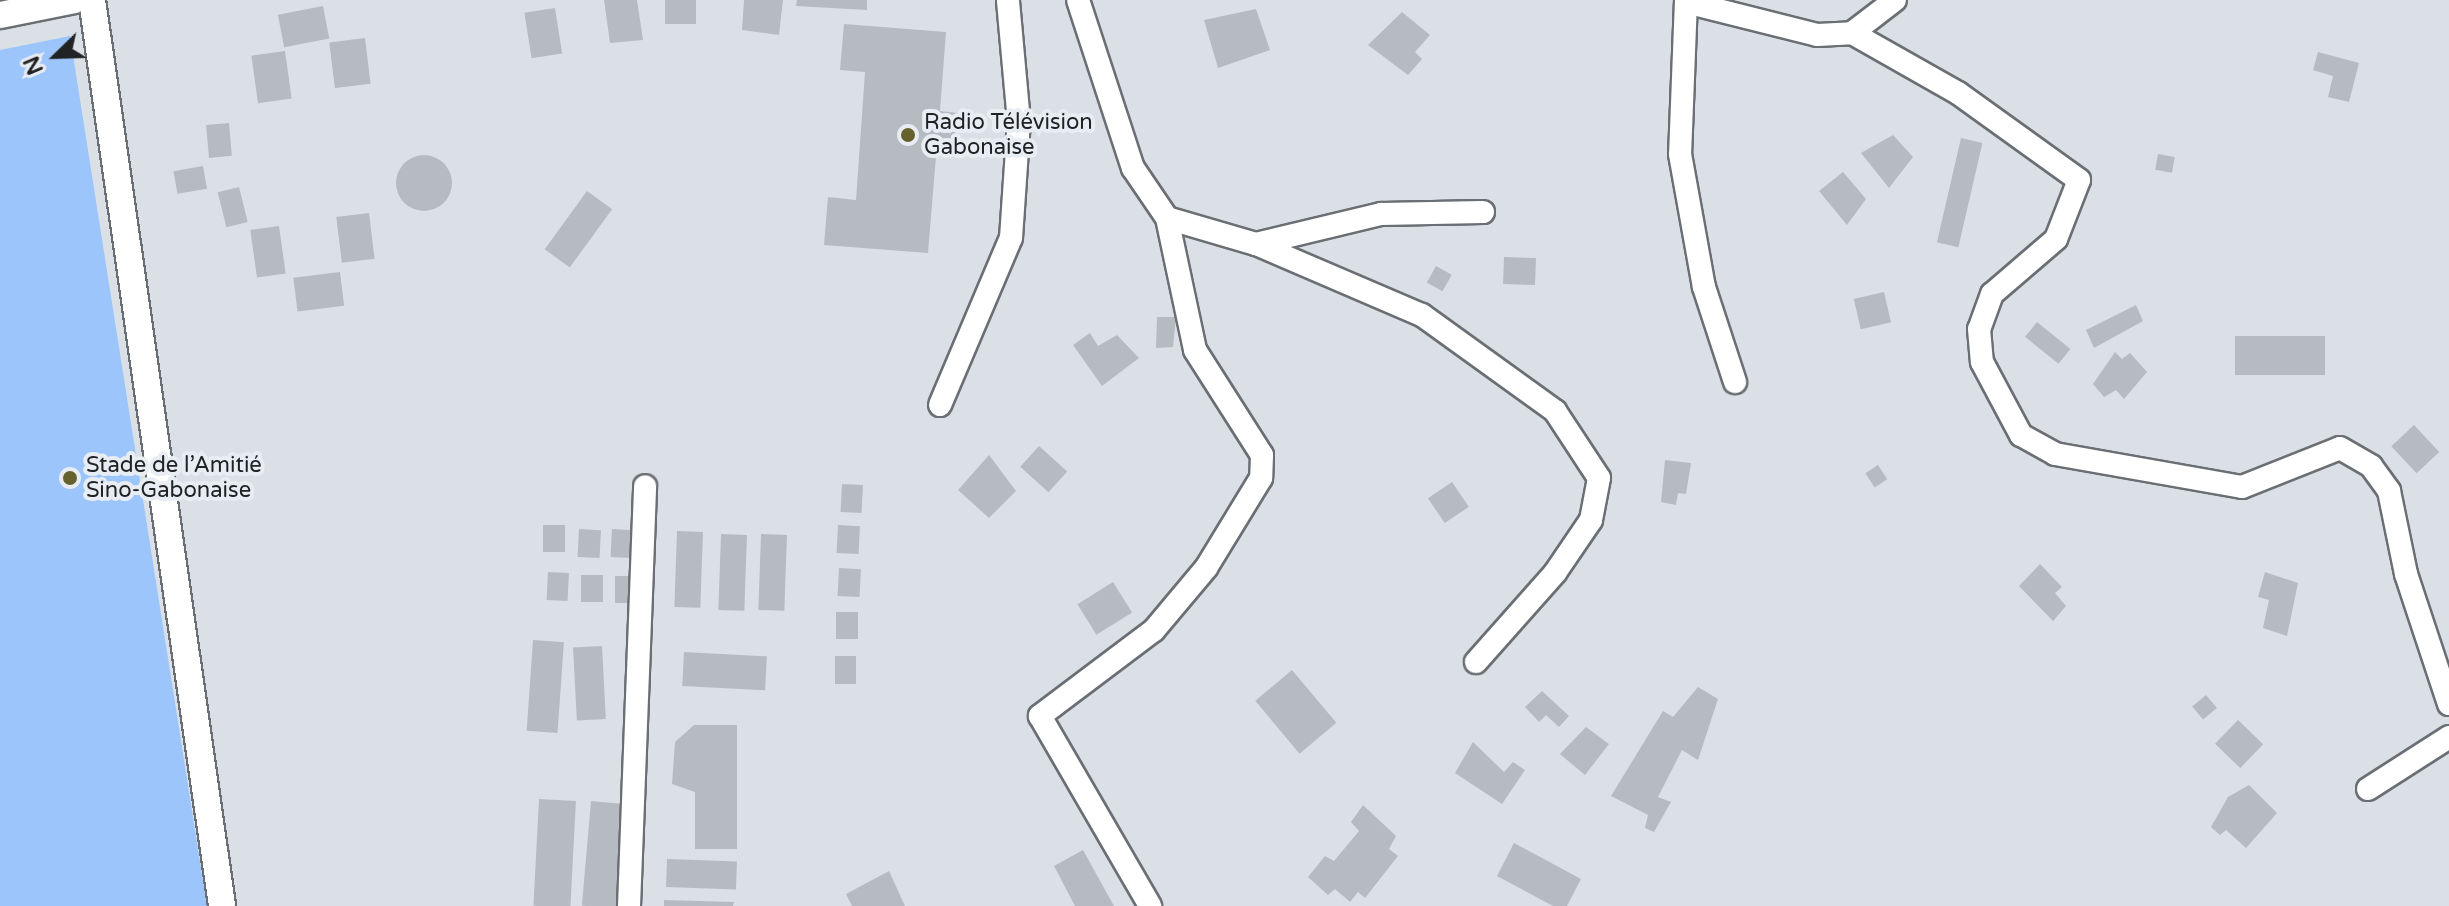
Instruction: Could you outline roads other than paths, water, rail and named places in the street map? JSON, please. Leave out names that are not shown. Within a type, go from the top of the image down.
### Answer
[{"type":"street","points":[[0,15],[75,0]]},
{"type":"street","points":[[92,0],[222,906]]},
{"type":"street","points":[[940,405],[1011,238],[1019,122],[1008,0]]},
{"type":"street","points":[[1078,0],[1133,168],[1167,218],[1195,350],[1251,430],[1262,455],[1261,478],[1206,568],[1154,630],[1040,716],[1150,906]]},
{"type":"street","points":[[1852,33],[1895,0]]},
{"type":"street","points":[[1735,382],[1704,287],[1680,154],[1686,1],[1817,35],[1852,33],[1958,93],[2079,180],[2056,239],[1992,294],[1979,329],[1982,362],[2021,435],[2055,454],[2242,487],[2340,448],[2371,466],[2389,491],[2406,574],[2449,704]]},
{"type":"street","points":[[1256,244],[1381,214],[1483,212]]},
{"type":"street","points":[[1167,218],[1256,244],[1422,315],[1493,361],[1555,411],[1599,478],[1591,520],[1555,573],[1476,662]]},
{"type":"street","points":[[629,906],[645,486]]},
{"type":"street","points":[[2368,789],[2449,737]]},
{"type":"place","name":"Radio Télévision Gabonaise","points":[[908,135]]},
{"type":"place","name":"Stade de l’Amitié Sino-Gabonaise","points":[[70,478]]}]
